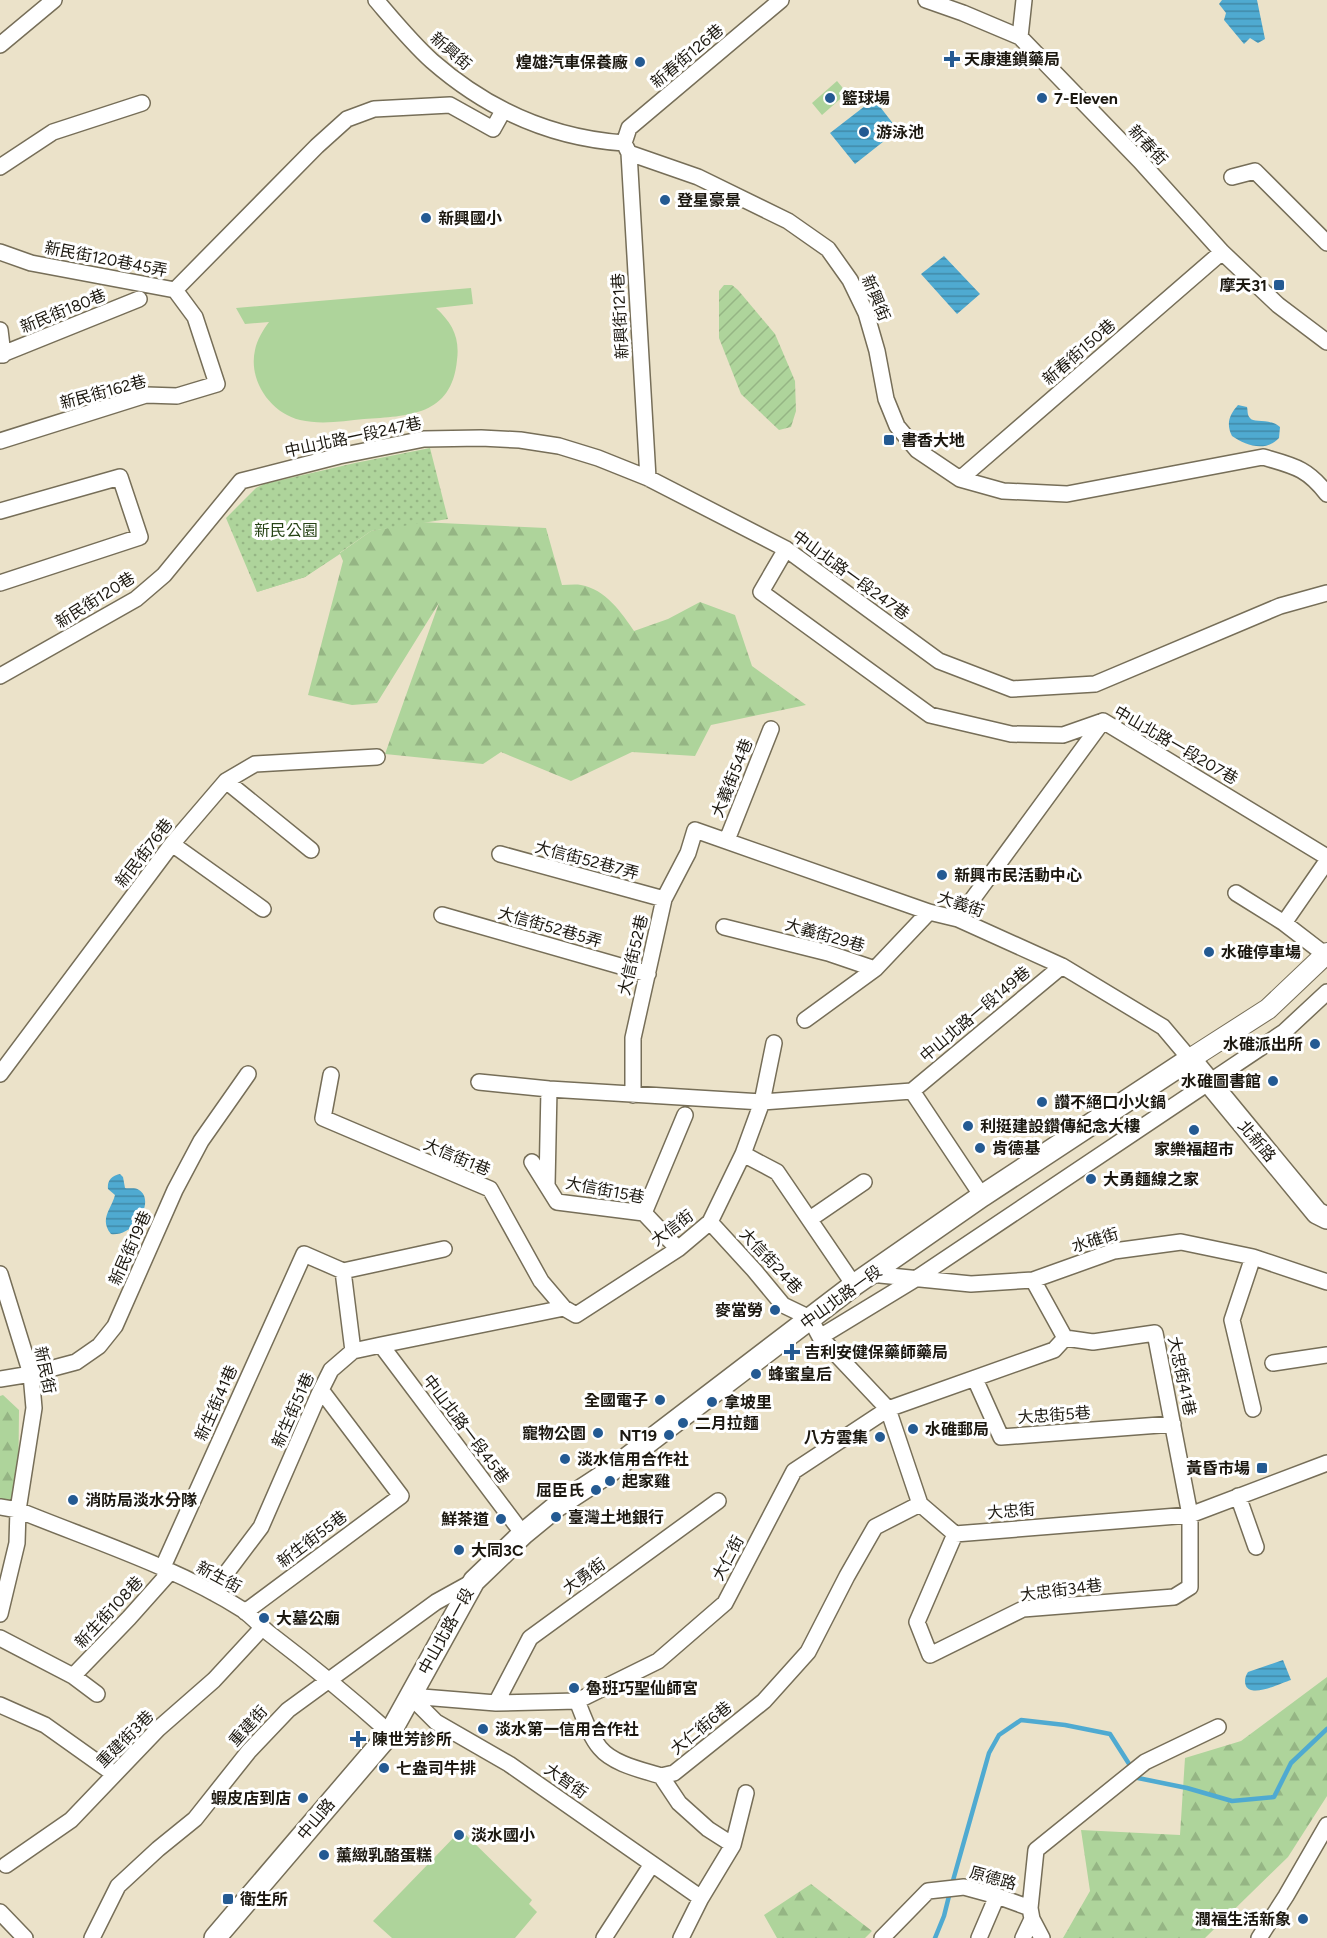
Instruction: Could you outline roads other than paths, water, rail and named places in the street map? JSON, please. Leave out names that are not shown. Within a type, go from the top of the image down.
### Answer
[{"type":"main road","name":"北新路","points":[[1190,1059],[1317,1213],[1327,1218]]},
{"type":"main road","name":"中山北路一段","points":[[410,1696],[474,1581],[523,1534],[557,1506],[815,1328],[862,1280],[982,1196],[1190,1059]]},
{"type":"main road","name":"中山路","points":[[215,1938],[390,1733],[410,1696]]},
{"type":"street","points":[[0,45],[54,0]]},
{"type":"street","name":"新興街","points":[[376,0],[431,60],[461,85],[503,111],[563,134],[626,148],[698,177],[788,221],[828,249],[850,280],[866,313],[877,351],[886,399],[897,426],[916,450],[960,479],[1003,491],[1067,494],[1263,457],[1291,465],[1313,477],[1327,494]]},
{"type":"street","name":"新春街126巷","points":[[626,148],[629,128],[781,0]]},
{"type":"street","name":"新春街","points":[[926,0],[1020,37],[1140,161],[1222,252],[1278,305],[1327,342]]},
{"type":"street","points":[[1020,37],[1024,0]]},
{"type":"street","points":[[0,167],[53,132],[142,103]]},
{"type":"street","points":[[175,290],[316,146],[347,119],[374,109],[450,105],[493,129],[503,111]]},
{"type":"street","name":"新興街121巷","points":[[626,148],[648,478]]},
{"type":"street","points":[[1232,177],[1255,171],[1327,243]]},
{"type":"street","name":"新民街120巷45弄","points":[[0,252],[31,263],[175,290],[195,317],[217,384]]},
{"type":"street","name":"新春街150巷","points":[[960,479],[1222,252]]},
{"type":"street","name":"新民街180巷","points":[[2,355],[139,299]]},
{"type":"street","points":[[0,330],[2,355]]},
{"type":"street","name":"新民街162巷","points":[[0,441],[146,395],[177,396],[217,384]]},
{"type":"street","name":"中山北路一段247巷","points":[[241,481],[339,456],[424,439],[520,440],[559,446],[598,458],[648,478],[786,549],[939,661],[1012,689],[1095,684],[1280,606],[1327,593]]},
{"type":"street","points":[[0,510],[120,477],[140,537],[0,583]]},
{"type":"street","name":"新民街120巷","points":[[0,676],[136,599],[164,575],[241,481]]},
{"type":"street","name":"中山北路一段207巷","points":[[786,549],[761,592],[930,715],[1011,734],[1063,735],[1103,721],[1327,857]]},
{"type":"street","points":[[958,919],[1103,721]]},
{"type":"street","name":"大義街54巷","points":[[727,840],[771,729]]},
{"type":"street","name":"新民街76巷","points":[[0,1074],[172,844],[226,781],[255,764],[377,757]]},
{"type":"street","points":[[226,781],[311,850]]},
{"type":"street","name":"大義街","points":[[695,830],[929,912],[958,919],[1062,966],[1163,1027],[1190,1059]]},
{"type":"street","name":"大信街52巷","points":[[633,1095],[633,1038],[664,899],[688,853],[695,830]]},
{"type":"street","points":[[172,844],[263,909]]},
{"type":"street","name":"大信街52巷7弄","points":[[500,855],[664,899]]},
{"type":"street","points":[[1284,923],[1327,861]]},
{"type":"street","points":[[1236,893],[1284,923],[1326,955]]},
{"type":"street","name":"大義街29巷","points":[[724,927],[828,952],[875,969],[929,912]]},
{"type":"street","name":"大信街52巷5弄","points":[[442,915],[648,974]]},
{"type":"street","name":"中山北路一段","points":[[1190,1059],[1268,1009],[1326,955]]},
{"type":"street","name":"中山北路一段149巷","points":[[912,1091],[1062,966]]},
{"type":"street","points":[[805,1020],[875,969]]},
{"type":"street","points":[[955,1534],[920,1504],[888,1409],[815,1328],[916,1278],[1284,1032],[1327,992]]},
{"type":"street","name":"大信街","points":[[570,1312],[678,1249],[710,1222],[742,1154],[762,1102],[774,1043]]},
{"type":"street","name":"新民街19巷","points":[[0,1379],[31,1374],[76,1362],[99,1346],[115,1326],[175,1190],[201,1141],[249,1074]]},
{"type":"street","name":"大信街1巷","points":[[332,1076],[323,1119],[490,1190],[541,1281],[570,1312]]},
{"type":"street","points":[[479,1082],[633,1095],[762,1102],[912,1091],[982,1196]]},
{"type":"street","points":[[547,1185],[549,1089]]},
{"type":"street","points":[[644,1213],[685,1115]]},
{"type":"street","points":[[742,1154],[777,1172],[810,1219],[862,1280]]},
{"type":"street","name":"大信街15巷","points":[[532,1161],[557,1202],[644,1213],[678,1249]]},
{"type":"street","points":[[810,1219],[864,1182]]},
{"type":"street","name":"大信街24巷","points":[[710,1222],[783,1305],[815,1328]]},
{"type":"street","name":"水碓街","points":[[862,1280],[916,1278],[971,1284],[1033,1280],[1114,1251],[1181,1242],[1253,1257],[1327,1282]]},
{"type":"street","points":[[444,1249],[343,1271],[353,1351],[570,1312]]},
{"type":"street","name":"新生街41巷","points":[[166,1570],[304,1254],[343,1271]]},
{"type":"street","points":[[1253,1257],[1232,1320],[1253,1409]]},
{"type":"street","name":"新民街","points":[[0,1274],[31,1374],[34,1408],[18,1510],[17,1543],[0,1614]]},
{"type":"street","points":[[888,1409],[1054,1350],[1065,1338],[1033,1280]]},
{"type":"street","name":"大忠街41巷","points":[[1065,1338],[1093,1342],[1155,1332],[1190,1515]]},
{"type":"street","name":"中山北路一段45巷","points":[[381,1345],[523,1534]]},
{"type":"street","name":"新生街51巷","points":[[212,1592],[261,1527],[321,1390],[332,1370],[353,1351]]},
{"type":"street","points":[[1274,1363],[1327,1355]]},
{"type":"street","name":"大忠街5巷","points":[[975,1379],[1001,1437],[1173,1424]]},
{"type":"street","name":"新生街55巷","points":[[245,1612],[401,1496],[321,1390]]},
{"type":"street","name":"大仁街","points":[[410,1696],[496,1703],[578,1701],[658,1661],[725,1602],[794,1471],[888,1409]]},
{"type":"street","name":"大忠街","points":[[955,1534],[1190,1515],[1327,1463]]},
{"type":"street","points":[[1238,1496],[1256,1547]]},
{"type":"street","name":"大勇街","points":[[496,1703],[530,1638],[718,1501]]},
{"type":"street","name":"大仁街6巷","points":[[733,1845],[708,1829],[678,1803],[661,1776],[674,1773],[764,1701],[808,1652],[875,1527],[920,1504]]},
{"type":"street","name":"新生街","points":[[0,1507],[18,1510],[166,1570],[212,1592],[245,1612],[262,1628],[330,1680],[390,1733]]},
{"type":"street","name":"大忠街34巷","points":[[955,1534],[917,1622],[930,1655],[1023,1609],[1174,1597],[1190,1587],[1190,1515]]},
{"type":"street","name":"新生街108巷","points":[[73,1676],[129,1618],[166,1570]]},
{"type":"street","name":"重建街","points":[[92,1938],[118,1886],[195,1819],[249,1751],[288,1710],[436,1602],[474,1581]]},
{"type":"street","name":"重建街3巷","points":[[6,1865],[71,1820],[158,1729],[214,1680],[262,1628]]},
{"type":"street","points":[[0,1638],[73,1676],[97,1694]]},
{"type":"street","name":"大智街","points":[[410,1696],[436,1722],[509,1764],[701,1898]]},
{"type":"street","points":[[578,1701],[590,1733],[602,1750],[619,1760],[661,1776]]},
{"type":"street","points":[[0,1705],[45,1725],[114,1774]]},
{"type":"street","points":[[1023,1938],[1031,1914],[1036,1850],[1145,1762],[1218,1727]]},
{"type":"street","points":[[681,1938],[701,1898],[733,1845],[746,1792]]},
{"type":"street","points":[[1309,1845],[1322,1821],[1327,1817]]},
{"type":"street","points":[[1259,1938],[1327,1825]]},
{"type":"street","points":[[604,1938],[652,1864]]},
{"type":"street","name":"原德路","points":[[882,1938],[928,1891],[964,1887],[997,1896],[1031,1914]]},
{"type":"street","points":[[979,1938],[997,1896]]},
{"type":"street","points":[[0,1912],[25,1938]]},
{"type":"street","points":[[1031,1914],[1042,1938]]},
{"type":"water","points":[[1222,0],[1257,0],[1265,39],[1258,43],[1250,38],[1244,44],[1224,20],[1226,13],[1219,4]]},
{"type":"water","name":"游泳池","points":[[874,99],[898,130],[855,164],[830,133]]},
{"type":"water","points":[[944,256],[980,294],[957,314],[921,274]]},
{"type":"water","points":[[1238,405],[1247,407],[1248,416],[1252,419],[1272,422],[1280,427],[1279,438],[1268,445],[1256,446],[1232,436],[1229,420]]},
{"type":"water","points":[[120,1174],[123,1177],[125,1188],[139,1190],[144,1195],[144,1209],[135,1224],[128,1230],[111,1234],[106,1219],[115,1195],[108,1189],[108,1184],[110,1179]]},
{"type":"water","points":[[1283,1660],[1291,1680],[1254,1691],[1246,1686],[1245,1679],[1248,1672]]},
{"type":"waterway","points":[[952,1884],[989,1753],[999,1735],[1021,1720],[1065,1725],[1110,1734],[1138,1778],[1187,1788],[1232,1801],[1274,1797],[1291,1763],[1327,1729]]},
{"type":"waterway","points":[[935,1938],[950,1892]]},
{"type":"place","name":"天康連鎖藥局","points":[[952,59]]},
{"type":"place","name":"煌雄汽車保養廠","points":[[640,62]]},
{"type":"place","name":"籃球場","points":[[830,98]]},
{"type":"place","name":"7-Eleven","points":[[1042,98]]},
{"type":"place","name":"游泳池","points":[[864,132]]},
{"type":"place","name":"登星豪景","points":[[665,200]]},
{"type":"place","name":"新興國小","points":[[426,218]]},
{"type":"place","name":"摩天31","points":[[1279,285]]},
{"type":"place","name":"書香大地","points":[[889,440]]},
{"type":"place","name":"新興市民活動中心","points":[[942,875]]},
{"type":"place","name":"水碓停車場","points":[[1209,952]]},
{"type":"place","name":"水碓派出所","points":[[1315,1044]]},
{"type":"place","name":"水碓圖書館","points":[[1273,1081]]},
{"type":"place","name":"讚不絕口小火鍋","points":[[1042,1102]]},
{"type":"place","name":"利挺建設鑽傳紀念大樓","points":[[968,1126]]},
{"type":"place","name":"家樂福超市","points":[[1194,1130]]},
{"type":"place","name":"肯德基","points":[[980,1148]]},
{"type":"place","name":"大勇麵線之家","points":[[1091,1179]]},
{"type":"place","name":"麥當勞","points":[[775,1310]]},
{"type":"place","name":"吉利安健保藥師藥局","points":[[792,1352]]},
{"type":"place","name":"蜂蜜皇后","points":[[756,1374]]},
{"type":"place","name":"全國電子","points":[[660,1400]]},
{"type":"place","name":"拿坡里","points":[[712,1402]]},
{"type":"place","name":"二月拉麵","points":[[683,1423]]},
{"type":"place","name":"水碓郵局","points":[[913,1429]]},
{"type":"place","name":"寵物公園","points":[[598,1433]]},
{"type":"place","name":"NT19","points":[[669,1435]]},
{"type":"place","name":"八方雲集","points":[[880,1437]]},
{"type":"place","name":"淡水信用合作社","points":[[565,1459]]},
{"type":"place","name":"黃昏市場","points":[[1262,1468]]},
{"type":"place","name":"起家雞","points":[[610,1481]]},
{"type":"place","name":"屈臣氏","points":[[596,1490]]},
{"type":"place","name":"消防局淡水分隊","points":[[73,1500]]},
{"type":"place","name":"臺灣土地銀行","points":[[556,1517]]},
{"type":"place","name":"鮮茶道","points":[[501,1519]]},
{"type":"place","name":"大同3C","points":[[459,1550]]},
{"type":"place","name":"大墓公廟","points":[[264,1618]]},
{"type":"place","name":"魯班巧聖仙師宮","points":[[574,1688]]},
{"type":"place","name":"淡水第一信用合作社","points":[[483,1729]]},
{"type":"place","name":"陳世芳診所","points":[[358,1739]]},
{"type":"place","name":"七盎司牛排","points":[[384,1768]]},
{"type":"place","name":"蝦皮店到店","points":[[303,1798]]},
{"type":"place","name":"淡水國小","points":[[459,1835]]},
{"type":"place","name":"薰緻乳酪蛋糕","points":[[324,1855]]},
{"type":"place","name":"衛生所","points":[[228,1899]]},
{"type":"place","name":"潤福生活新象","points":[[1303,1919]]},
{"type":"park label","name":"新民公園","points":[[286,530]]}]
